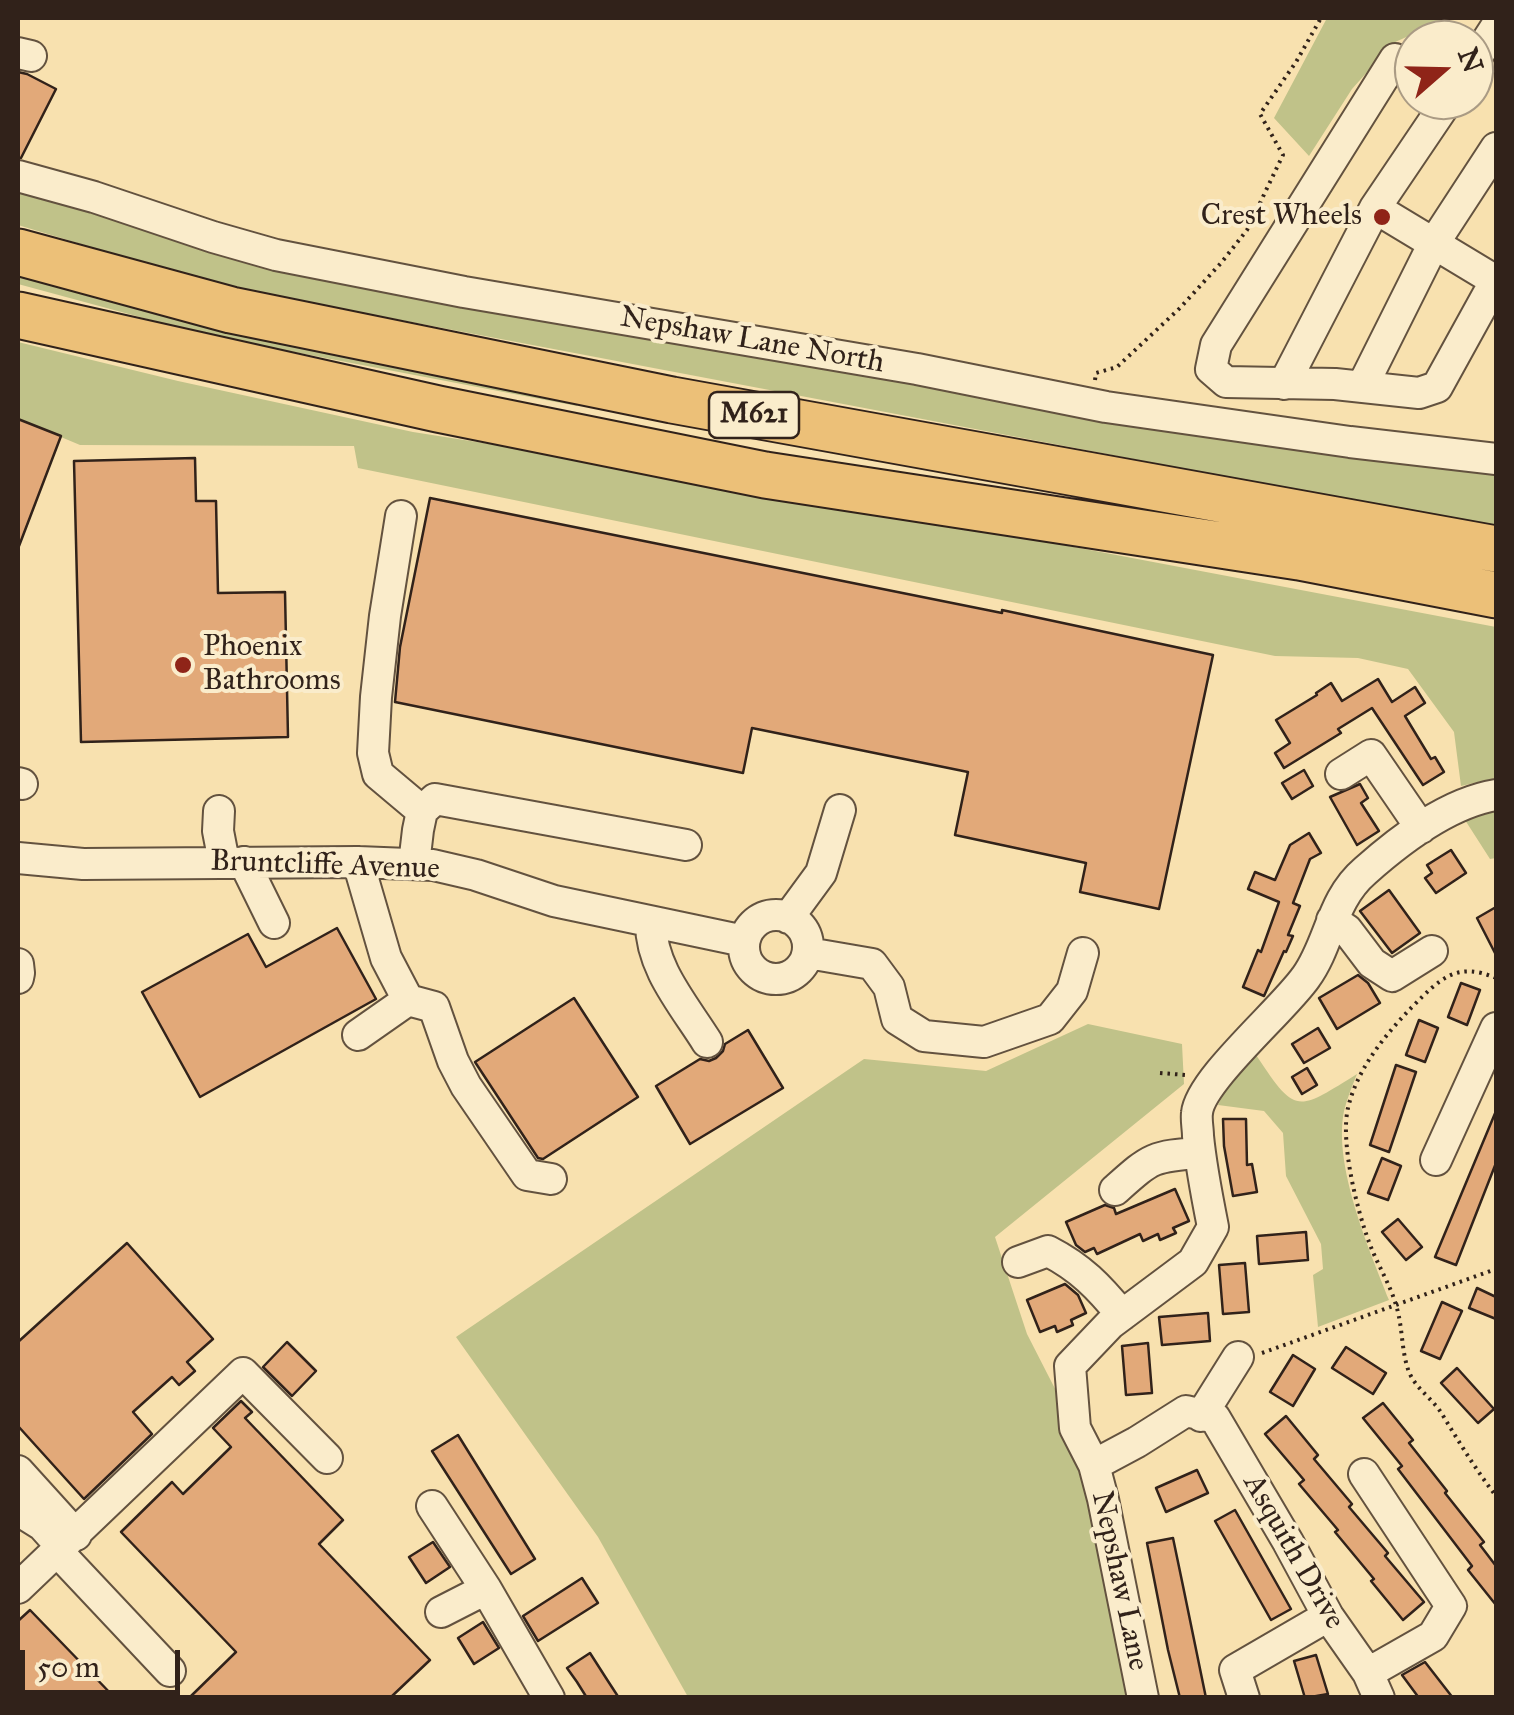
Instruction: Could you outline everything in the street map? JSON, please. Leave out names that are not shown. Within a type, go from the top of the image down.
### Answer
[{"type":"highway","name":"M621","points":[[18,252],[231,310],[653,396],[1496,549]]},
{"type":"highway","name":"M621","points":[[18,315],[438,409],[765,475],[1299,557],[1496,595]]},
{"type":"street","points":[[1375,208],[1496,280],[1437,386],[1420,393],[1335,384],[1226,382],[1211,369],[1216,345],[1394,61]]},
{"type":"street","points":[[1284,384],[1375,208],[1434,120]]},
{"type":"street","points":[[1362,387],[1434,243],[1496,148]]},
{"type":"street","name":"Nepshaw Lane North","points":[[18,176],[276,255],[484,295],[917,369],[1090,404],[1496,459]]},
{"type":"street","points":[[400,516],[385,616],[373,753],[378,774],[422,812]]},
{"type":"street","points":[[1341,774],[1371,755],[1420,828]]},
{"type":"street","points":[[1018,1262],[1048,1250],[1094,1281],[1122,1315],[1193,1262],[1214,1227],[1196,1111],[1209,1084],[1308,975],[1332,920],[1357,878],[1420,828],[1458,807],[1496,795]]},
{"type":"street","points":[[414,864],[422,812],[435,799],[686,845]]},
{"type":"street","points":[[788,918],[821,874],[840,810]]},
{"type":"street","points":[[219,811],[218,831],[274,923]]},
{"type":"street","name":"Bruntcliffe Avenue","points":[[18,858],[83,864],[433,864],[554,900],[744,942]]},
{"type":"street","points":[[358,862],[386,958],[408,1000],[434,1007],[453,1062],[466,1086],[527,1175],[552,1178]]},
{"type":"street","points":[[782,915],[802,928],[808,940],[808,953],[795,974],[770,979],[758,975],[750,966],[744,942],[757,920],[782,915]]},
{"type":"street","points":[[1332,920],[1348,930],[1372,963],[1392,976],[1432,951]]},
{"type":"street","points":[[652,922],[651,941],[658,963],[707,1042]]},
{"type":"street","points":[[808,953],[872,964],[890,987],[898,1019],[924,1036],[984,1042],[1050,1019],[1072,991],[1084,952]]},
{"type":"street","points":[[18,964],[18,978]]},
{"type":"street","points":[[358,1034],[408,1000]]},
{"type":"street","points":[[1436,1160],[1496,1028]]},
{"type":"street","points":[[1115,1190],[1148,1162],[1165,1155],[1200,1153]]},
{"type":"street","name":"Nepshaw Lane","points":[[1122,1315],[1070,1366],[1075,1428],[1094,1465],[1103,1500],[1143,1698]]},
{"type":"street","points":[[1094,1465],[1186,1410],[1201,1416],[1238,1357]]},
{"type":"street","points":[[18,1588],[243,1373],[327,1458]]},
{"type":"street","name":"Asquith Drive","points":[[1201,1416],[1215,1418],[1328,1616],[1373,1685]]},
{"type":"street","points":[[18,1471],[65,1545],[170,1672]]},
{"type":"street","points":[[1364,1474],[1452,1606],[1433,1636],[1373,1685]]},
{"type":"street","points":[[432,1506],[549,1698]]},
{"type":"street","points":[[18,1510],[65,1545]]},
{"type":"street","points":[[442,1612],[486,1589]]},
{"type":"street","points":[[1244,1698],[1234,1670],[1328,1616]]},
{"type":"path","points":[[1090,404],[1096,373],[1117,367],[1180,308],[1247,230],[1283,155],[1260,114],[1321,18]]},
{"type":"path","points":[[1496,978],[1479,971],[1456,971],[1435,983],[1392,1028],[1365,1066],[1347,1109],[1346,1136],[1352,1181],[1368,1241],[1396,1305],[1409,1373],[1441,1412],[1496,1496]]},
{"type":"path","points":[[1238,1357],[1251,1357],[1496,1268]]},
{"type":"green space","points":[[1327,18],[1457,18],[1394,20],[1394,43],[1352,89],[1309,156],[1274,118]]},
{"type":"green space","points":[[18,189],[225,250],[1206,432],[1496,474],[1496,525],[216,285],[18,225]]},
{"type":"green space","points":[[18,270],[578,399],[577,406],[210,336],[18,284]]},
{"type":"green space","points":[[18,342],[413,432],[726,481],[1496,627],[1496,778],[1461,786],[1454,732],[1408,669],[1358,658],[1275,656],[358,468],[354,446],[80,445],[18,419]]},
{"type":"green space","points":[[1496,810],[1496,858],[1490,859],[1465,820]]},
{"type":"green space","points":[[1088,1024],[1182,1044],[1184,1084],[995,1237],[1027,1334],[1094,1465],[1143,1697],[688,1697],[598,1537],[456,1337],[864,1059],[986,1071]]},
{"type":"green space","points":[[1256,1055],[1280,1089],[1299,1101],[1321,1096],[1357,1074],[1344,1111],[1344,1157],[1355,1207],[1389,1300],[1318,1327],[1313,1275],[1323,1269],[1321,1244],[1286,1176],[1283,1133],[1264,1111],[1218,1105],[1224,1092]]},
{"type":"building","points":[[18,72],[56,89],[21,158],[18,158]]},
{"type":"building","points":[[18,419],[61,436],[19,546],[18,546]]},
{"type":"building","name":"Phoenix Bathrooms","points":[[195,458],[196,501],[216,501],[218,593],[285,592],[288,737],[81,742],[74,461]]},
{"type":"building","points":[[430,498],[1213,655],[1159,909],[1080,892],[1086,863],[955,835],[968,772],[752,728],[743,773],[395,702],[400,647]]},
{"type":"building","points":[[1378,679],[1392,702],[1415,687],[1425,703],[1405,716],[1431,759],[1435,757],[1444,772],[1423,785],[1372,708],[1338,729],[1341,733],[1284,768],[1275,753],[1290,743],[1276,720],[1331,683],[1342,701]]},
{"type":"building","points":[[1304,770],[1313,786],[1292,799],[1282,783]]},
{"type":"building","points":[[1360,784],[1368,798],[1361,803],[1379,831],[1357,845],[1330,797]]},
{"type":"building","points":[[1309,833],[1321,853],[1310,859],[1293,903],[1300,906],[1288,935],[1293,936],[1264,996],[1243,987],[1279,902],[1248,889],[1255,872],[1275,880],[1290,845]]},
{"type":"building","points":[[1451,850],[1466,873],[1436,893],[1425,878],[1432,873],[1427,865]]},
{"type":"building","points":[[1389,890],[1420,933],[1392,953],[1360,911]]},
{"type":"building","points":[[1496,907],[1496,955],[1477,918]]},
{"type":"building","points":[[337,928],[376,999],[200,1097],[142,992],[248,934],[266,967]]},
{"type":"building","points":[[1358,975],[1380,1003],[1337,1029],[1319,998]]},
{"type":"building","points":[[1461,983],[1480,990],[1467,1025],[1448,1017]]},
{"type":"building","points":[[574,998],[638,1097],[543,1159],[538,1158],[475,1062]]},
{"type":"building","points":[[1419,1020],[1438,1028],[1425,1062],[1406,1055]]},
{"type":"building","points":[[1318,1028],[1330,1048],[1304,1063],[1292,1044]]},
{"type":"building","points":[[748,1030],[783,1088],[690,1144],[656,1086],[700,1059],[716,1058],[725,1044]]},
{"type":"building","points":[[1396,1065],[1416,1072],[1389,1152],[1370,1145]]},
{"type":"building","points":[[1307,1068],[1317,1085],[1302,1094],[1292,1077]]},
{"type":"building","points":[[1496,1111],[1496,1163],[1456,1265],[1435,1257]]},
{"type":"building","points":[[1223,1119],[1246,1119],[1247,1165],[1252,1164],[1257,1192],[1233,1196]]},
{"type":"building","points":[[1382,1158],[1401,1166],[1388,1200],[1368,1193]]},
{"type":"building","points":[[1175,1189],[1189,1221],[1160,1240],[1158,1234],[1143,1241],[1140,1234],[1097,1254],[1094,1248],[1085,1252],[1076,1245],[1066,1222],[1105,1205],[1114,1208],[1116,1214]]},
{"type":"building","points":[[1398,1219],[1422,1247],[1406,1260],[1382,1232]]},
{"type":"building","points":[[1306,1232],[1308,1260],[1259,1264],[1257,1236]]},
{"type":"building","points":[[127,1243],[213,1339],[187,1362],[195,1371],[179,1385],[172,1377],[133,1412],[152,1434],[84,1499],[18,1426],[18,1342]]},
{"type":"building","points":[[1245,1263],[1249,1312],[1223,1314],[1219,1265]]},
{"type":"building","points":[[1065,1284],[1078,1295],[1086,1313],[1057,1332],[1055,1326],[1040,1332],[1027,1300]]},
{"type":"building","points":[[1477,1288],[1496,1297],[1496,1319],[1469,1308]]},
{"type":"building","points":[[1442,1302],[1462,1311],[1440,1359],[1421,1351]]},
{"type":"building","points":[[1208,1313],[1210,1341],[1162,1345],[1159,1317]]},
{"type":"building","points":[[287,1342],[316,1371],[292,1396],[263,1367]]},
{"type":"building","points":[[1148,1343],[1152,1393],[1126,1395],[1122,1346]]},
{"type":"building","points":[[1346,1347],[1386,1373],[1373,1394],[1332,1368]]},
{"type":"building","points":[[1293,1355],[1315,1369],[1293,1406],[1270,1392]]},
{"type":"building","points":[[1457,1368],[1494,1409],[1478,1423],[1441,1383]]},
{"type":"building","points":[[241,1401],[252,1412],[245,1418],[343,1520],[319,1544],[430,1660],[390,1698],[189,1698],[236,1652],[121,1532],[172,1482],[183,1494],[231,1447],[213,1428]]},
{"type":"building","points":[[1383,1403],[1484,1542],[1480,1545],[1496,1566],[1496,1605],[1468,1570],[1472,1566],[1398,1469],[1402,1466],[1363,1418]]},
{"type":"building","points":[[1286,1416],[1318,1455],[1314,1459],[1352,1504],[1349,1507],[1388,1553],[1385,1556],[1424,1602],[1403,1620],[1335,1532],[1338,1530],[1299,1484],[1304,1480],[1265,1434]]},
{"type":"building","points":[[458,1435],[535,1559],[511,1574],[432,1451]]},
{"type":"building","points":[[1197,1470],[1208,1493],[1166,1512],[1156,1488]]},
{"type":"building","points":[[1235,1510],[1291,1609],[1271,1620],[1215,1521]]},
{"type":"building","points":[[1173,1538],[1206,1698],[1180,1698],[1168,1650],[1147,1543]]},
{"type":"building","points":[[433,1542],[450,1567],[426,1583],[409,1557]]},
{"type":"building","points":[[582,1578],[598,1603],[538,1641],[523,1616]]},
{"type":"building","points":[[30,1610],[115,1698],[18,1698],[18,1621]]},
{"type":"building","points":[[483,1622],[499,1648],[474,1664],[458,1638]]},
{"type":"building","points":[[590,1653],[619,1698],[587,1698],[567,1668]]},
{"type":"building","points":[[1316,1655],[1328,1694],[1305,1698],[1294,1661]]},
{"type":"building","points":[[1425,1662],[1453,1698],[1419,1698],[1402,1675]]},
{"type":"place","name":"Crest Wheels","points":[[1382,217]]},
{"type":"place","name":"Phoenix Bathrooms","points":[[183,665]]}]
